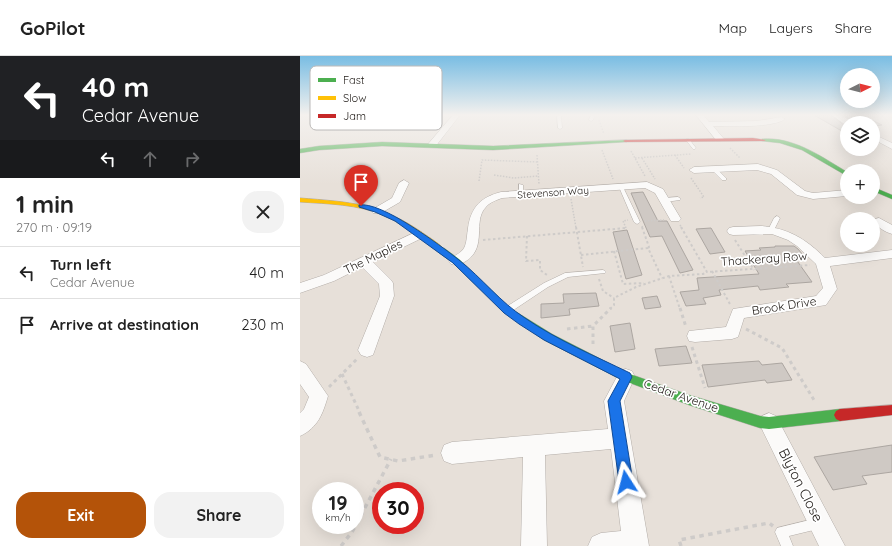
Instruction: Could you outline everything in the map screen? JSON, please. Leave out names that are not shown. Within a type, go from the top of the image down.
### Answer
[{"type":"street","points":[[432,145],[438,138]]},
{"type":"street","points":[[300,151],[375,144],[493,148],[626,141],[759,139],[789,144],[804,149],[840,170]]},
{"type":"street","points":[[880,140],[892,146]]},
{"type":"street","points":[[694,170],[758,167],[774,172],[801,193],[813,196],[840,194]]},
{"type":"street","points":[[377,211],[396,200],[404,183]]},
{"type":"street","points":[[648,184],[659,191],[675,218]]},
{"type":"street","name":"Stevenson Way","points":[[456,262],[464,257],[472,248],[478,209],[487,200],[521,190],[535,193],[648,184]]},
{"type":"street","points":[[880,192],[892,197]]},
{"type":"street","name":"Cedar Avenue","points":[[300,200],[355,205],[377,211],[398,220],[456,262],[507,310],[548,337],[588,356],[626,377],[708,406],[769,424],[892,410]]},
{"type":"street","points":[[880,222],[892,230]]},
{"type":"street","points":[[733,231],[764,228],[790,235],[822,262],[892,254]]},
{"type":"street","name":"The Maples","points":[[300,288],[329,278],[365,262],[418,235]]},
{"type":"street","points":[[365,262],[386,283],[387,296],[367,350]]},
{"type":"street","name":"Brook Drive","points":[[737,318],[821,300],[830,289],[822,262]]},
{"type":"street","points":[[695,336],[732,333],[737,318]]},
{"type":"street","points":[[300,369],[319,396],[312,415],[300,426]]},
{"type":"street","points":[[601,546],[636,544],[614,401],[626,377]]},
{"type":"street","name":"Blyton Close","points":[[769,424],[832,546]]},
{"type":"street","points":[[452,452],[619,438]]},
{"type":"street","points":[[534,445],[534,546]]},
{"type":"lane","points":[[688,140],[694,148]]},
{"type":"lane","points":[[714,169],[724,179]]},
{"type":"lane","points":[[619,187],[636,221]]},
{"type":"lane","points":[[665,200],[678,199]]},
{"type":"lane","points":[[771,230],[777,218]]},
{"type":"lane","points":[[507,310],[554,281],[567,275],[601,272]]},
{"type":"lane","points":[[787,546],[781,532],[820,523]]},
{"type":"path","points":[[602,138],[619,187]]},
{"type":"path","points":[[720,139],[749,167]]},
{"type":"path","points":[[626,141],[648,184],[658,183],[642,158]]},
{"type":"path","points":[[535,193],[535,191],[539,189],[537,148]]},
{"type":"path","points":[[636,158],[695,154],[694,148]]},
{"type":"path","points":[[479,181],[482,160],[538,162]]},
{"type":"path","points":[[494,175],[514,178],[538,176]]},
{"type":"path","points":[[570,191],[585,274]]},
{"type":"path","points":[[662,278],[648,248],[649,247],[640,222],[675,218]]},
{"type":"path","name":"Thackeray Row","points":[[675,218],[707,272]]},
{"type":"path","points":[[473,241],[626,228],[623,221],[636,221]]},
{"type":"path","points":[[733,231],[733,238],[754,270]]},
{"type":"path","points":[[527,236],[526,261],[540,260],[540,270],[554,281]]},
{"type":"path","points":[[581,254],[648,248]]},
{"type":"path","points":[[614,251],[623,284],[648,283]]},
{"type":"path","name":"Thackeray Row","points":[[614,298],[668,276],[704,274],[712,271],[754,270],[822,262]]},
{"type":"path","points":[[712,271],[737,318],[782,348],[825,417]]},
{"type":"path","points":[[588,356],[592,347],[592,326],[614,305],[614,298],[603,291],[601,272]]},
{"type":"path","points":[[668,276],[688,331],[695,336],[692,349],[708,396],[708,406]]},
{"type":"path","points":[[319,396],[367,350]]},
{"type":"path","points":[[342,374],[380,457],[398,461],[452,452]]},
{"type":"path","points":[[341,546],[352,532],[391,459]]},
{"type":"path","points":[[681,546],[679,540],[769,523],[781,532]]},
{"type":"building","points":[[643,192],[658,221],[667,221],[693,270],[680,273],[662,236],[650,237],[631,193]]},
{"type":"building","points":[[711,228],[725,252],[710,254],[696,229]]},
{"type":"building","points":[[627,230],[642,275],[626,279],[613,232]]},
{"type":"building","points":[[794,246],[798,249],[803,255],[793,255],[812,282],[786,284],[789,287],[760,290],[758,286],[719,290],[721,295],[703,298],[706,304],[686,306],[680,292],[699,290],[697,278],[759,274],[745,251],[761,250],[759,248]]},
{"type":"building","points":[[596,293],[599,306],[569,309],[570,315],[541,318],[541,304],[564,303],[563,294]]},
{"type":"building","points":[[657,296],[661,307],[645,309],[642,298]]},
{"type":"building","points":[[630,323],[635,349],[615,352],[610,326]]},
{"type":"building","points":[[686,346],[692,363],[659,366],[655,349]]},
{"type":"building","points":[[759,361],[762,365],[782,363],[792,380],[767,383],[765,380],[708,387],[702,365]]},
{"type":"building","points":[[892,445],[892,472],[862,476],[867,484],[833,490],[814,457]]},
{"type":"traffic: fast","points":[[764,140],[781,142],[804,149],[840,170]]},
{"type":"traffic: fast","points":[[300,151],[319,148],[382,144],[493,148],[625,141]]},
{"type":"traffic: fast","points":[[880,192],[892,197]]},
{"type":"traffic: fast","points":[[441,250],[456,261],[507,310],[548,337],[626,377],[689,400],[760,422],[769,423],[840,415]]},
{"type":"traffic: slow","points":[[300,200],[338,203],[363,207],[387,214],[415,231],[441,250]]},
{"type":"traffic: jam","points":[[625,141],[764,140]]},
{"type":"traffic: jam","points":[[840,415],[892,410]]},
{"type":"route","points":[[361,206],[398,220],[456,262],[507,310],[522,322],[626,377],[614,401],[626,482]]}]
